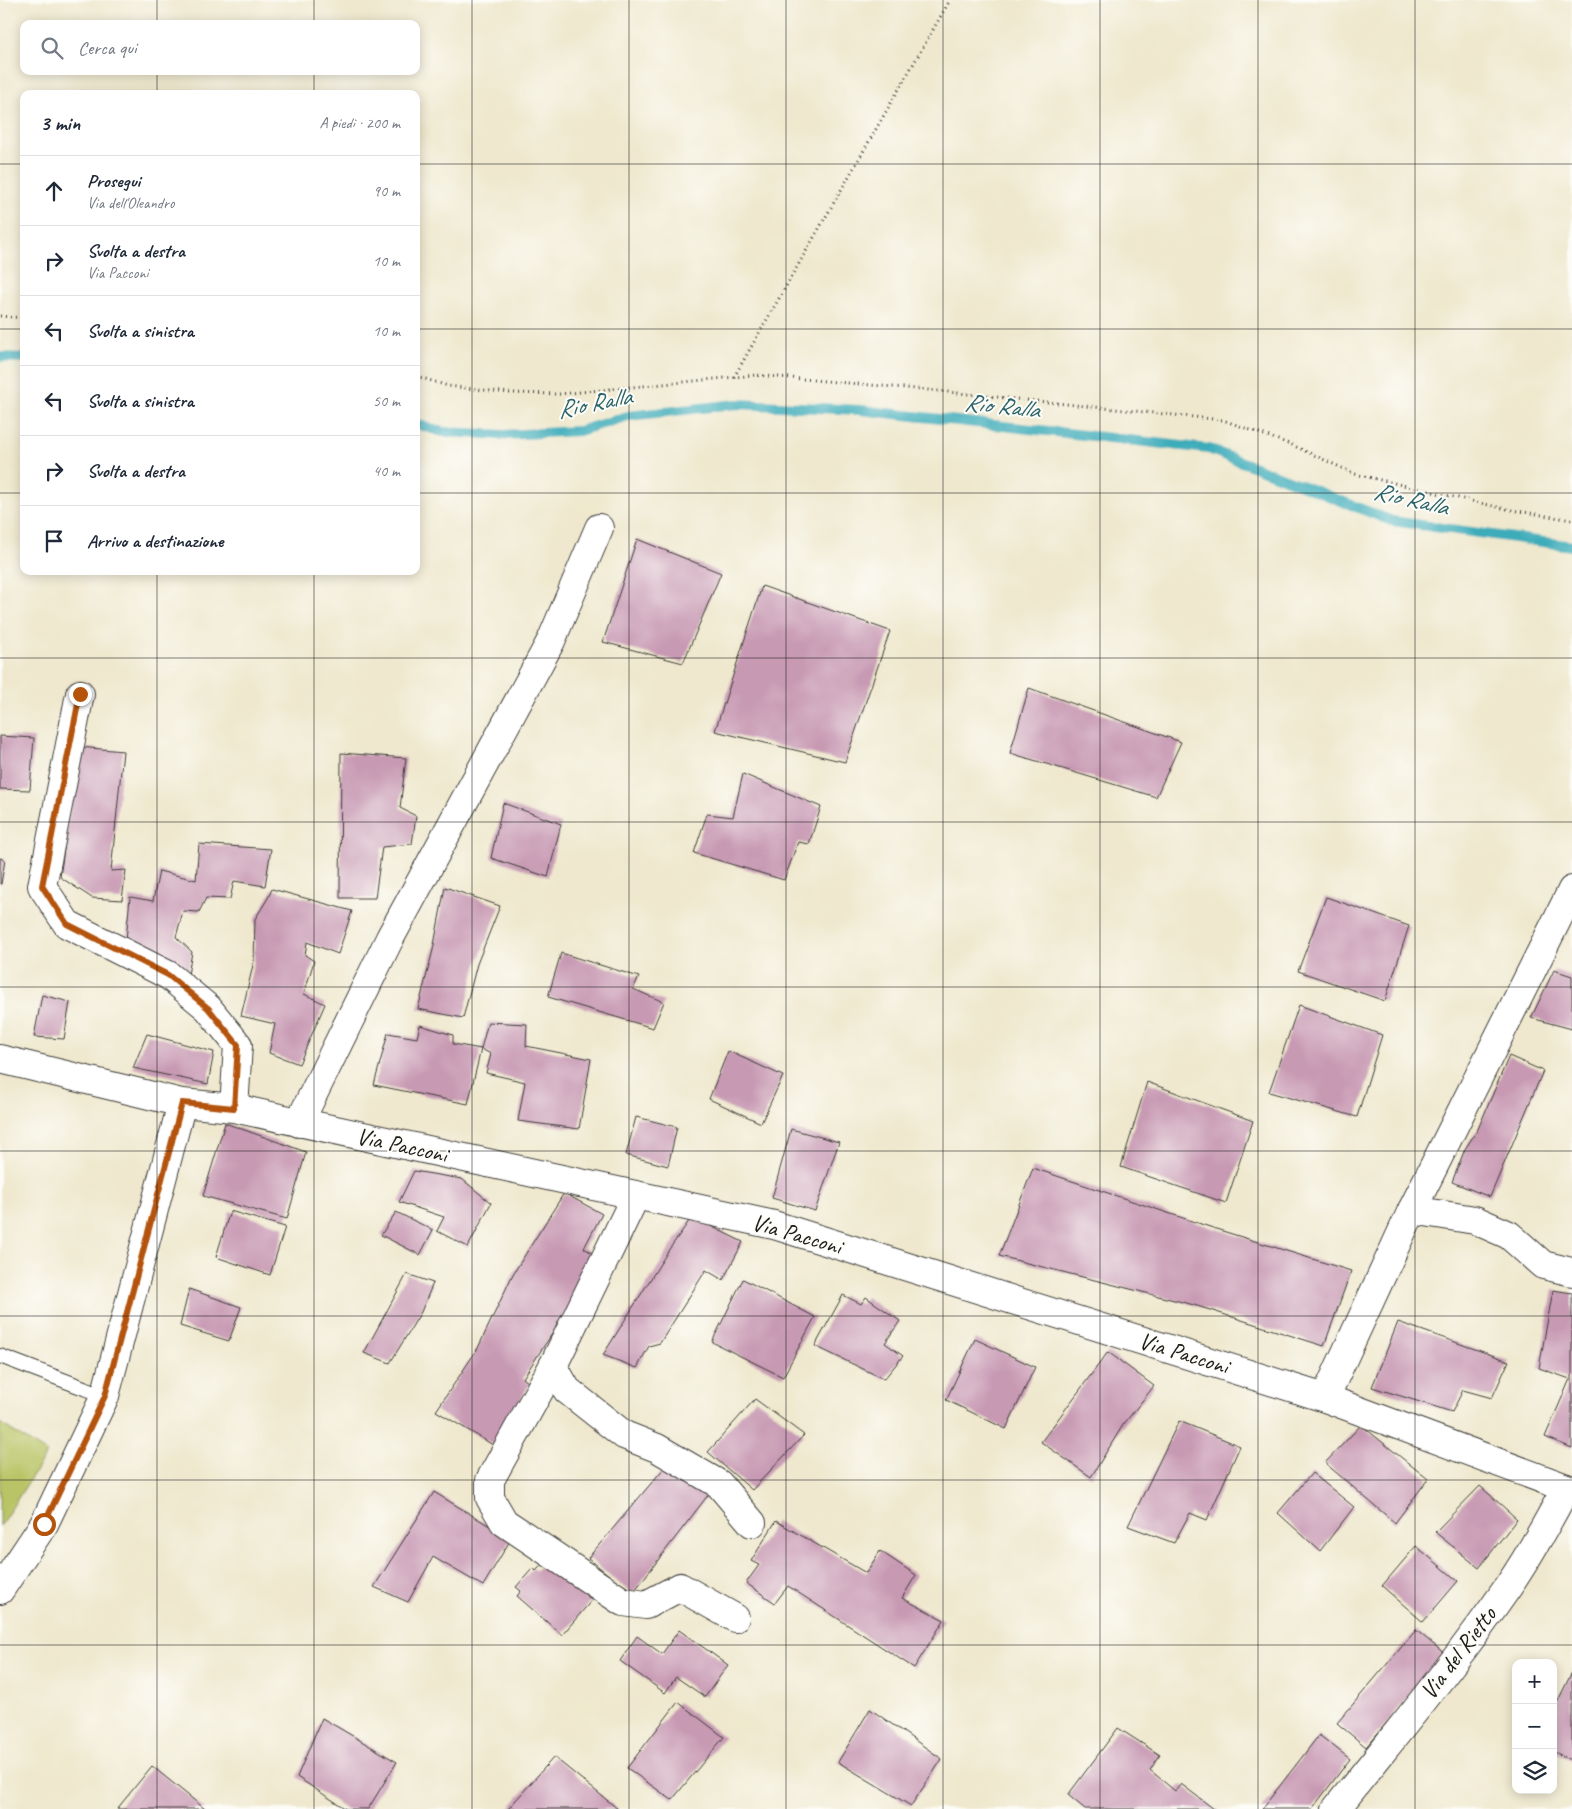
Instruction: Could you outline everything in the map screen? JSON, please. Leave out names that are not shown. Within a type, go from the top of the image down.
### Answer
[{"type":"street","points":[[299,1123],[390,938],[551,641],[599,528]]},
{"type":"street","points":[[80,694],[42,886],[67,924],[168,975],[208,1008],[238,1045],[234,1108]]},
{"type":"street","points":[[1325,1398],[1412,1210],[1572,890]]},
{"type":"street","name":"Via Pacconi","points":[[0,1059],[182,1103],[234,1108],[774,1225],[1325,1398],[1569,1489]]},
{"type":"street","points":[[0,1590],[44,1524],[105,1396],[182,1103]]},
{"type":"street","points":[[636,1195],[553,1366],[490,1480],[490,1498],[504,1522],[623,1602],[646,1605],[680,1587],[735,1618]]},
{"type":"street","points":[[1412,1210],[1475,1220],[1509,1235],[1543,1265],[1572,1272]]},
{"type":"street","points":[[553,1366],[567,1390],[624,1435],[657,1448],[719,1484],[752,1523]]},
{"type":"street","name":"Via del Rietto","points":[[1336,1809],[1468,1643],[1509,1586],[1569,1489]]},
{"type":"lane","points":[[0,1356],[105,1396]]},
{"type":"path","points":[[734,377],[950,0]]},
{"type":"path","points":[[0,316],[20,318]]},
{"type":"path","points":[[420,377],[448,386],[510,393],[560,394],[756,375],[1223,420],[1292,445],[1355,474],[1506,509],[1572,520]]},
{"type":"green space","points":[[0,1423],[47,1453],[0,1526]]},
{"type":"building","points":[[637,539],[721,573],[683,663],[603,642]]},
{"type":"building","points":[[762,586],[890,631],[845,762],[715,731]]},
{"type":"building","points":[[1029,688],[1181,742],[1156,797],[1010,753]]},
{"type":"building","points":[[0,736],[34,738],[30,790],[0,789]]},
{"type":"building","points":[[79,747],[123,751],[111,871],[126,870],[122,900],[92,898],[60,877]]},
{"type":"building","points":[[341,753],[406,758],[400,808],[416,816],[412,844],[382,847],[375,898],[340,898]]},
{"type":"building","points":[[743,774],[821,807],[809,844],[798,842],[784,880],[694,853],[707,814],[733,817]]},
{"type":"building","points":[[503,803],[561,824],[548,877],[491,858]]},
{"type":"building","points":[[199,844],[271,849],[265,886],[234,881],[230,899],[206,898],[199,912],[183,911],[176,937],[192,952],[188,975],[126,940],[130,897],[153,901],[159,871],[196,880]]},
{"type":"building","points":[[0,858],[5,860],[1,884],[0,884]]},
{"type":"building","points":[[445,887],[500,906],[477,964],[463,1018],[418,1009],[433,950]]},
{"type":"building","points":[[272,889],[352,911],[338,954],[307,942],[305,955],[314,961],[304,994],[325,1004],[299,1064],[269,1053],[275,1024],[241,1016],[254,961],[255,919]]},
{"type":"building","points":[[1326,897],[1409,926],[1385,1001],[1298,971]]},
{"type":"building","points":[[561,953],[639,977],[633,989],[664,1002],[653,1028],[548,997]]},
{"type":"building","points":[[1554,970],[1572,976],[1572,1029],[1531,1018]]},
{"type":"building","points":[[42,995],[70,1002],[64,1039],[34,1037]]},
{"type":"building","points":[[1299,1005],[1382,1035],[1357,1117],[1269,1092]]},
{"type":"building","points":[[488,1022],[527,1024],[526,1046],[591,1059],[579,1129],[518,1121],[525,1082],[486,1073],[491,1054],[481,1049]]},
{"type":"building","points":[[420,1025],[453,1035],[453,1044],[481,1049],[468,1104],[374,1085],[388,1033],[417,1038]]},
{"type":"building","points":[[147,1034],[214,1052],[208,1084],[133,1068]]},
{"type":"building","points":[[728,1051],[783,1076],[761,1123],[709,1099]]},
{"type":"building","points":[[1509,1056],[1543,1071],[1490,1197],[1452,1182],[1465,1149],[1478,1129]]},
{"type":"building","points":[[1147,1082],[1253,1121],[1226,1203],[1121,1167]]},
{"type":"building","points":[[636,1117],[677,1127],[668,1166],[626,1155]]},
{"type":"building","points":[[225,1123],[306,1152],[287,1219],[203,1196]]},
{"type":"building","points":[[791,1129],[839,1142],[815,1211],[772,1198]]},
{"type":"building","points":[[1033,1168],[1216,1229],[1351,1271],[1324,1346],[1194,1305],[999,1256]]},
{"type":"building","points":[[414,1171],[462,1179],[491,1203],[468,1247],[437,1231],[444,1217],[399,1202]]},
{"type":"building","points":[[564,1193],[602,1214],[584,1248],[597,1256],[569,1308],[523,1378],[530,1384],[493,1445],[436,1411],[478,1348],[513,1274]]},
{"type":"building","points":[[230,1211],[285,1227],[270,1275],[216,1257]]},
{"type":"building","points":[[396,1212],[433,1230],[420,1255],[381,1235]]},
{"type":"building","points":[[692,1217],[743,1242],[723,1280],[706,1270],[660,1343],[649,1346],[637,1368],[603,1355],[670,1248]]},
{"type":"building","points":[[407,1274],[433,1283],[421,1312],[390,1363],[364,1353]]},
{"type":"building","points":[[743,1279],[815,1317],[783,1377],[712,1342]]},
{"type":"building","points":[[189,1289],[241,1307],[229,1341],[180,1326]]},
{"type":"building","points":[[1553,1290],[1572,1293],[1572,1448],[1545,1437],[1570,1379],[1539,1368]]},
{"type":"building","points":[[843,1295],[861,1304],[866,1297],[900,1321],[885,1343],[903,1356],[884,1379],[815,1346]]},
{"type":"building","points":[[1398,1322],[1509,1361],[1492,1398],[1463,1390],[1452,1412],[1372,1387]]},
{"type":"building","points":[[975,1339],[1035,1367],[1006,1429],[946,1400]]},
{"type":"building","points":[[1108,1352],[1154,1386],[1123,1425],[1091,1477],[1041,1442]]},
{"type":"building","points":[[755,1399],[804,1435],[752,1490],[708,1452]]},
{"type":"building","points":[[1179,1421],[1240,1446],[1207,1520],[1190,1513],[1174,1543],[1128,1526]]},
{"type":"building","points":[[1361,1425],[1428,1479],[1395,1523],[1325,1463]]},
{"type":"building","points":[[670,1461],[712,1490],[632,1594],[588,1558]]},
{"type":"building","points":[[1312,1473],[1354,1507],[1320,1551],[1278,1513]]},
{"type":"building","points":[[1480,1486],[1517,1519],[1479,1568],[1435,1532]]},
{"type":"building","points":[[434,1492],[511,1539],[483,1586],[433,1557],[408,1602],[374,1587]]},
{"type":"building","points":[[776,1521],[866,1573],[880,1551],[916,1575],[902,1598],[944,1620],[914,1668],[788,1586],[775,1603],[746,1583],[759,1565],[751,1561]]},
{"type":"building","points":[[1416,1546],[1458,1581],[1423,1622],[1382,1586]]},
{"type":"building","points":[[546,1560],[592,1600],[562,1635],[517,1596],[521,1591],[516,1587],[533,1568],[536,1571]]},
{"type":"building","points":[[679,1630],[728,1665],[705,1697],[676,1677],[665,1693],[620,1661],[637,1636],[662,1654]]},
{"type":"building","points":[[1416,1630],[1445,1654],[1366,1747],[1337,1723]]},
{"type":"building","points":[[1572,1672],[1572,1761],[1557,1753],[1557,1703]]},
{"type":"building","points":[[678,1702],[724,1737],[672,1800],[627,1768]]},
{"type":"building","points":[[870,1709],[942,1759],[911,1806],[838,1762]]},
{"type":"building","points":[[322,1718],[397,1762],[368,1809],[346,1809],[297,1777]]},
{"type":"building","points":[[1118,1728],[1160,1755],[1150,1770],[1175,1791],[1181,1784],[1214,1809],[1085,1809],[1068,1795]]},
{"type":"building","points":[[1319,1735],[1350,1759],[1312,1809],[1262,1809]]},
{"type":"building","points":[[554,1757],[618,1809],[508,1809]]},
{"type":"building","points":[[152,1766],[205,1809],[117,1809]]},
{"type":"waterway","name":"Rio Ralla","points":[[0,357],[20,358]]},
{"type":"waterway","name":"Rio Ralla","points":[[420,425],[443,432],[504,435],[579,431],[628,416],[738,404],[860,410],[1209,449],[1392,521],[1572,546]]},
{"type":"route","points":[[44,1524],[105,1396],[182,1103],[234,1108],[238,1045],[208,1008],[168,975],[67,924],[42,886],[80,694]]}]
